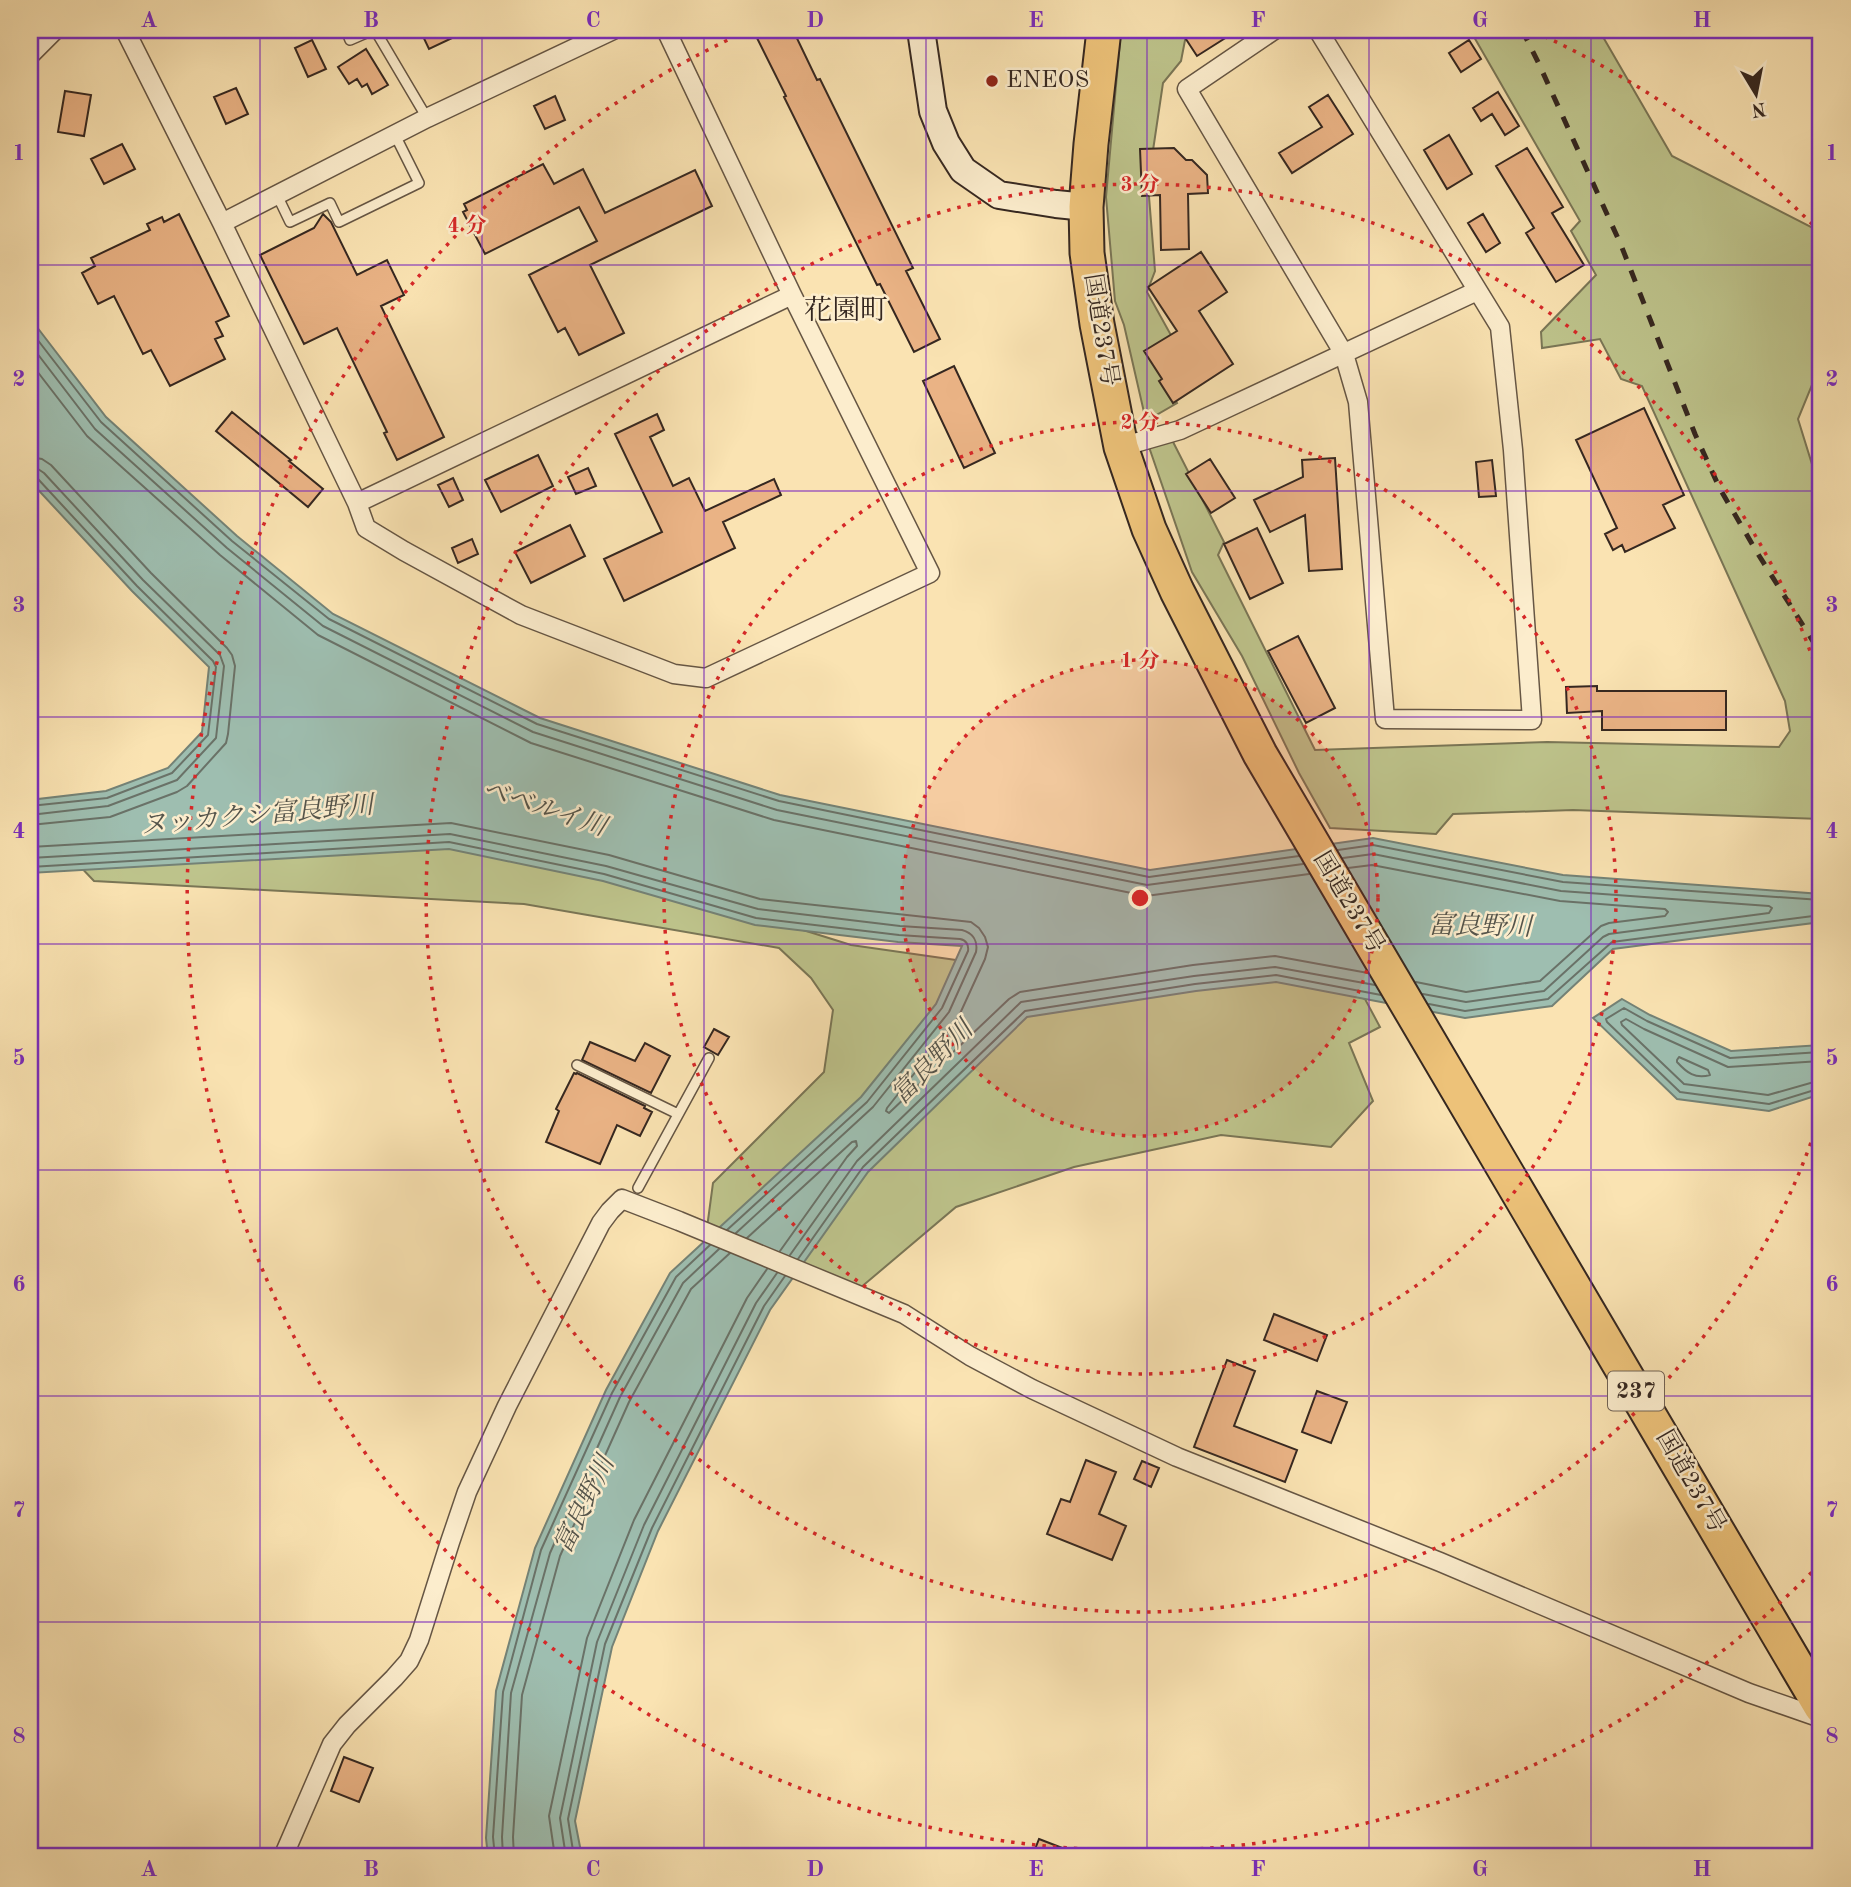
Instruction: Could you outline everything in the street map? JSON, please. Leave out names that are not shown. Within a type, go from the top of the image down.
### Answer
[{"type":"highway","name":"国道237号","points":[[1104,30],[1086,207],[1087,253],[1097,324],[1121,447],[1149,529],[1177,591],[1260,754],[1821,1707]]},
{"type":"street","points":[[30,55],[55,30]]},
{"type":"street","points":[[125,30],[222,223],[366,528],[521,615],[674,674],[706,678],[930,573],[792,295],[666,30]]},
{"type":"street","points":[[222,223],[427,118],[613,30]]},
{"type":"street","points":[[921,30],[933,111],[946,143],[963,170],[999,195],[1086,207]]},
{"type":"street","points":[[1274,30],[1187,89],[1344,354],[1358,402],[1385,719],[1532,720],[1513,450],[1500,327],[1318,30]]},
{"type":"street","points":[[1121,447],[1180,430],[1477,291]]},
{"type":"street","points":[[356,503],[792,295]]},
{"type":"street","points":[[283,1857],[331,1744],[346,1725],[401,1670],[419,1640],[467,1492],[507,1406],[601,1223],[622,1199],[639,1197],[904,1314],[970,1356],[1032,1389],[1177,1457],[1440,1562],[1749,1693],[1821,1718]]},
{"type":"lane","points":[[346,30],[351,40],[374,30],[427,118]]},
{"type":"lane","points":[[277,195],[290,222],[330,203],[339,222],[419,183],[395,135]]},
{"type":"lane","points":[[639,1197],[678,1114],[709,1058]]},
{"type":"lane","points":[[577,1065],[678,1114]]},
{"type":"green space","points":[[1121,30],[1187,30],[1181,61],[1163,83],[1148,184],[1155,271],[1147,292],[1172,337],[1154,353],[1177,403],[1146,421],[1124,325],[1115,301],[1106,197]]},
{"type":"green space","points":[[1470,30],[1599,30],[1672,156],[1821,232],[1821,363],[1798,419],[1821,486],[1821,819],[1573,810],[1453,814],[1436,834],[1330,828],[1299,773],[1242,656],[1192,572],[1149,447],[1169,434],[1224,542],[1218,555],[1315,750],[1547,742],[1779,747],[1790,731],[1785,701],[1642,386],[1621,379],[1600,339],[1542,348],[1541,332],[1596,275],[1571,231],[1580,221]]},
{"type":"green space","points":[[389,823],[583,861],[851,945],[963,961],[1328,982],[1365,999],[1380,1027],[1349,1043],[1373,1101],[1331,1147],[1221,1135],[1074,1167],[956,1207],[853,1294],[704,1250],[713,1183],[824,1072],[833,1010],[811,978],[779,948],[524,904],[94,881],[74,860]]},
{"type":"water","points":[[30,318],[106,417],[237,536],[333,614],[540,718],[780,795],[1150,870],[1373,838],[1563,875],[1821,894],[1821,922],[1613,949],[1552,1006],[1465,1018],[1276,982],[1196,991],[1027,1017],[868,1172],[770,1310],[658,1531],[612,1647],[575,1821],[582,1857],[488,1857],[486,1838],[496,1691],[535,1548],[606,1390],[670,1273],[861,1097],[936,1004],[962,946],[898,942],[755,925],[603,881],[449,849],[30,873],[30,800],[106,791],[168,768],[202,732],[209,667],[132,591],[30,481]]},
{"type":"water","points":[[1622,999],[1650,1015],[1731,1051],[1821,1045],[1821,1094],[1769,1111],[1677,1099],[1593,1018]]},
{"type":"building","points":[[420,30],[469,30],[429,49]]},
{"type":"building","points":[[753,30],[793,30],[913,268],[906,271],[940,339],[914,352],[880,284],[877,285]]},
{"type":"building","points":[[1180,30],[1238,30],[1197,56]]},
{"type":"building","points":[[312,40],[326,69],[308,77],[295,48]]},
{"type":"building","points":[[1469,40],[1481,59],[1461,72],[1449,53]]},
{"type":"building","points":[[366,49],[388,85],[372,94],[367,84],[362,87],[357,79],[349,84],[338,67]]},
{"type":"building","points":[[236,88],[248,114],[226,124],[214,97]]},
{"type":"building","points":[[65,91],[91,95],[84,136],[58,132]]},
{"type":"building","points":[[1498,92],[1519,126],[1505,135],[1492,114],[1481,121],[1473,108]]},
{"type":"building","points":[[1328,95],[1353,134],[1292,173],[1279,153],[1322,127],[1309,107]]},
{"type":"building","points":[[555,96],[565,120],[545,129],[534,106]]},
{"type":"building","points":[[1449,135],[1472,174],[1447,189],[1424,150]]},
{"type":"building","points":[[122,144],[135,169],[104,184],[91,159]]},
{"type":"building","points":[[1174,148],[1186,160],[1192,160],[1207,175],[1208,193],[1188,194],[1189,249],[1161,250],[1160,195],[1142,196],[1140,149]]},
{"type":"building","points":[[1527,148],[1563,207],[1552,213],[1584,265],[1556,282],[1526,233],[1534,228],[1496,166]]},
{"type":"building","points":[[543,164],[554,184],[583,169],[605,213],[695,170],[712,206],[590,265],[624,333],[579,355],[565,328],[558,332],[529,275],[597,241],[579,207],[485,254],[463,212],[467,210],[464,204]]},
{"type":"building","points":[[179,214],[229,316],[216,322],[223,336],[215,339],[225,359],[170,386],[151,350],[143,354],[114,296],[98,304],[82,273],[95,266],[91,258],[150,230],[147,224],[162,217],[164,222]]},
{"type":"building","points":[[323,214],[331,222],[357,275],[387,260],[404,295],[381,306],[444,437],[397,460],[384,433],[387,432],[337,328],[304,344],[260,255],[314,228]]},
{"type":"building","points":[[1483,214],[1500,243],[1486,252],[1468,223]]},
{"type":"building","points":[[1201,252],[1227,292],[1199,311],[1233,364],[1173,403],[1144,351],[1177,331],[1148,287]]},
{"type":"building","points":[[954,366],[995,453],[964,468],[923,381]]},
{"type":"building","points":[[1644,408],[1684,495],[1663,505],[1675,528],[1625,552],[1622,545],[1613,550],[1605,534],[1617,528],[1576,440]]},
{"type":"building","points":[[232,412],[323,489],[308,507],[216,431]]},
{"type":"building","points":[[657,414],[664,430],[650,437],[673,486],[689,478],[705,511],[774,479],[781,495],[723,522],[735,548],[624,601],[604,559],[662,532],[615,434]]},
{"type":"building","points":[[538,455],[553,486],[501,512],[485,480]]},
{"type":"building","points":[[1335,458],[1342,569],[1309,571],[1305,515],[1270,532],[1254,500],[1303,477],[1302,460]]},
{"type":"building","points":[[1210,459],[1235,498],[1211,513],[1186,474]]},
{"type":"building","points":[[1492,460],[1496,496],[1479,497],[1476,462]]},
{"type":"building","points":[[588,468],[596,486],[576,494],[568,477]]},
{"type":"building","points":[[453,478],[463,500],[449,507],[438,485]]},
{"type":"building","points":[[570,525],[585,556],[531,583],[515,552]]},
{"type":"building","points":[[1257,528],[1283,583],[1250,599],[1224,544]]},
{"type":"building","points":[[472,539],[478,554],[458,563],[452,548]]},
{"type":"building","points":[[1298,636],[1335,708],[1306,723],[1268,651]]},
{"type":"building","points":[[1597,686],[1597,691],[1726,691],[1726,730],[1602,730],[1602,711],[1567,713],[1566,687]]},
{"type":"building","points":[[714,1029],[729,1037],[718,1055],[704,1047]]},
{"type":"building","points":[[590,1042],[635,1061],[645,1043],[670,1056],[651,1093],[582,1060]]},
{"type":"building","points":[[574,1073],[645,1106],[644,1108],[652,1112],[640,1136],[617,1125],[600,1164],[546,1142],[559,1111],[556,1109]]},
{"type":"building","points":[[1274,1314],[1327,1335],[1317,1361],[1264,1340]]},
{"type":"building","points":[[1227,1360],[1255,1371],[1234,1426],[1297,1450],[1285,1482],[1194,1447]]},
{"type":"building","points":[[1317,1391],[1347,1402],[1331,1443],[1302,1432]]},
{"type":"building","points":[[1086,1460],[1116,1472],[1099,1514],[1126,1526],[1112,1560],[1047,1534],[1061,1499],[1070,1502]]},
{"type":"building","points":[[1142,1461],[1159,1468],[1151,1487],[1134,1479]]},
{"type":"building","points":[[344,1757],[373,1768],[359,1802],[331,1791]]},
{"type":"building","points":[[1039,1839],[1083,1856],[1083,1857],[1032,1857]]},
{"type":"railway","points":[[1522,30],[1621,245],[1695,434],[1720,489],[1821,654]]},
{"type":"place","name":"ENEOS","points":[[992,81]]},
{"type":"district","name":"花園町","points":[[846,312]]},
{"type":"water label","name":"ベベルイ川","points":[[544,809]]},
{"type":"water label","name":"ヌッカクシ富良野川","points":[[257,816]]},
{"type":"water label","name":"富良野川","points":[[1480,927]]},
{"type":"water label","name":"富良野川","points":[[933,1063]]},
{"type":"water label","name":"富良野川","points":[[585,1505]]}]
